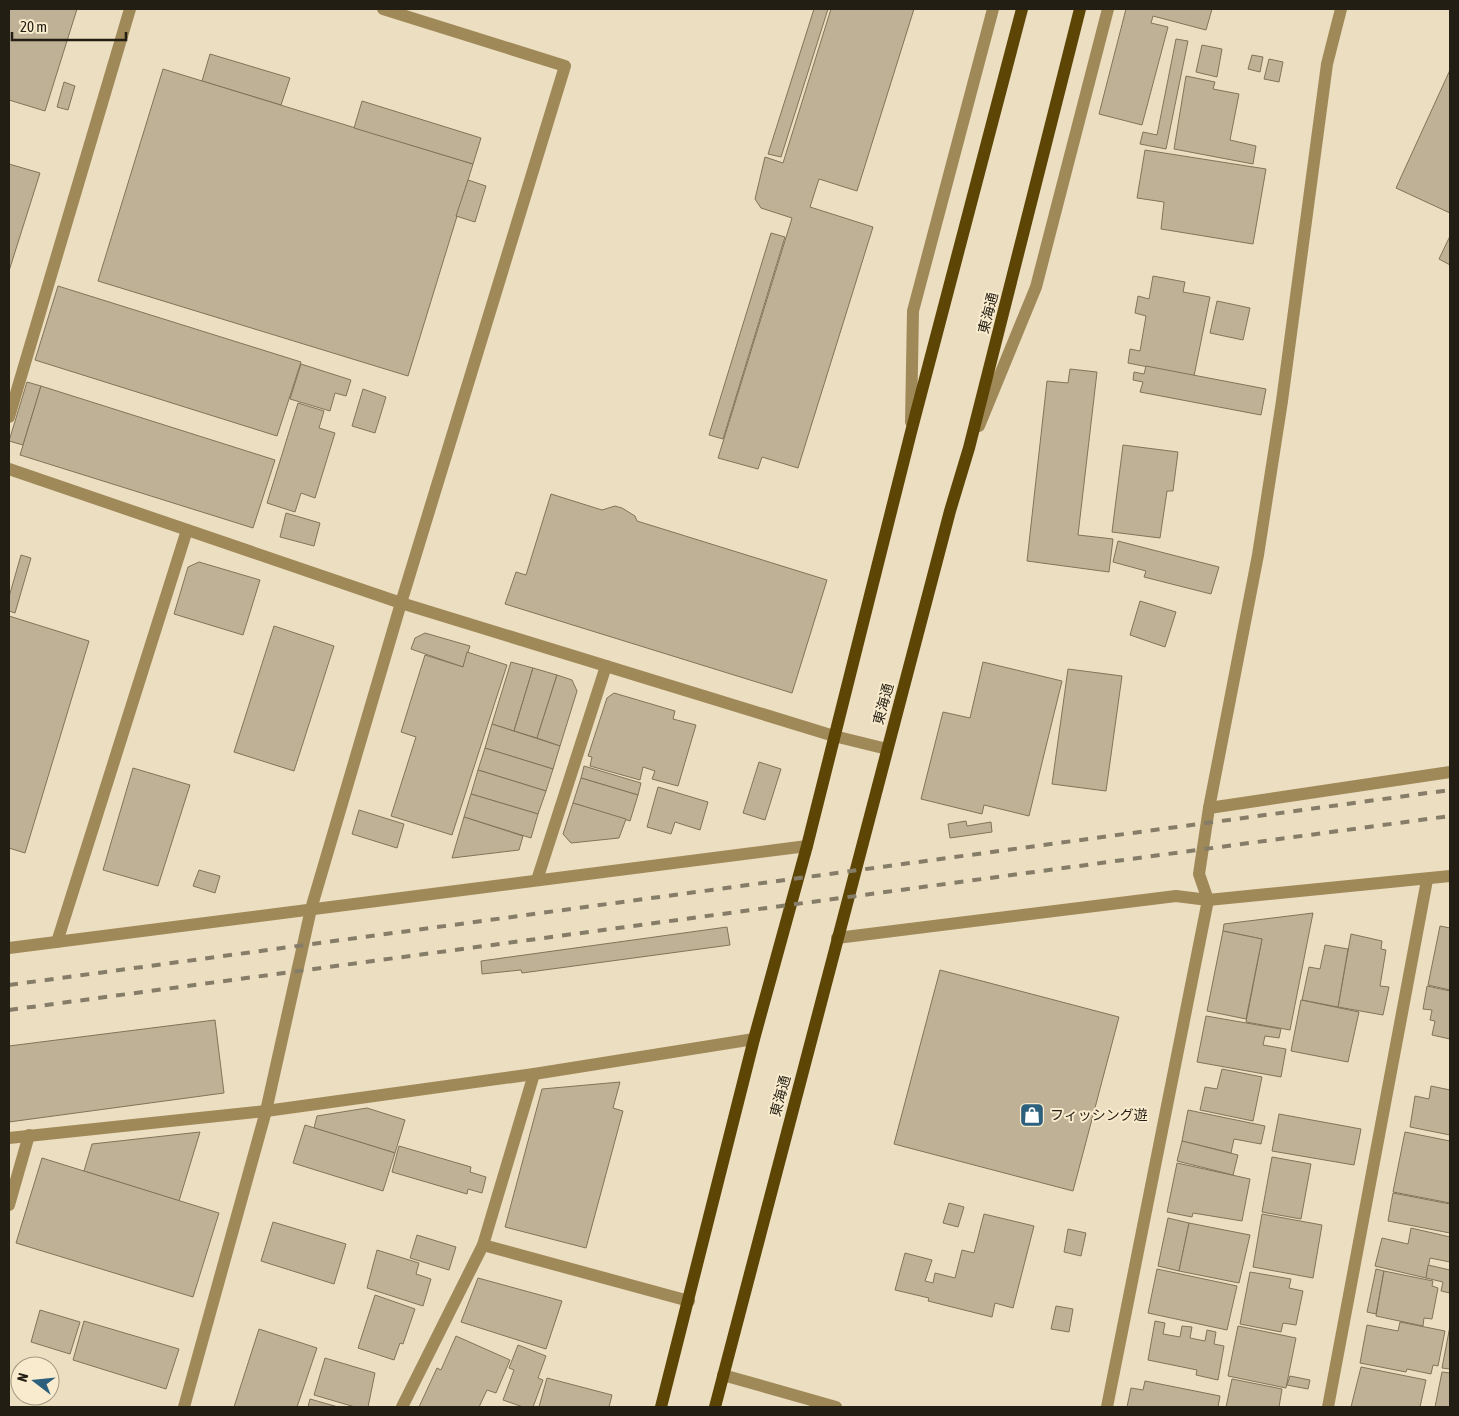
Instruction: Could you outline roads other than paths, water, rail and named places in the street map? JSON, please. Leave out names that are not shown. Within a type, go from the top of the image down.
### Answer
[{"type":"main road","points":[[661,1407],[754,1039],[807,846],[911,432],[1022,9]]},
{"type":"main road","name":"東海通","points":[[715,1407],[950,511],[969,448],[1080,9]]},
{"type":"street","points":[[9,417],[130,9]]},
{"type":"street","points":[[184,1407],[266,1111],[311,909],[401,604],[565,66],[383,9]]},
{"type":"street","points":[[911,432],[913,311],[993,9]]},
{"type":"street","points":[[969,448],[1036,288],[1108,9]]},
{"type":"street","points":[[1108,1407],[1208,900],[1198,874],[1258,555],[1282,401],[1327,64],[1341,9]]},
{"type":"street","points":[[9,469],[401,604],[834,736],[887,749]]},
{"type":"street","points":[[57,942],[187,530]]},
{"type":"street","points":[[537,880],[606,666]]},
{"type":"street","points":[[1209,808],[1450,772]]},
{"type":"street","points":[[9,948],[807,846]]},
{"type":"street","points":[[837,938],[1176,896],[1208,900],[1427,880],[1450,876]]},
{"type":"street","points":[[1328,1407],[1427,880]]},
{"type":"street","points":[[9,1138],[266,1111],[534,1074],[754,1039]]},
{"type":"street","points":[[402,1407],[483,1246],[534,1074]]},
{"type":"street","points":[[9,1204],[29,1135]]},
{"type":"street","points":[[483,1246],[689,1301]]},
{"type":"street","points":[[723,1375],[836,1407]]},
{"type":"railway","points":[[9,985],[1450,790]]},
{"type":"railway","points":[[9,1010],[1450,816]]},
{"type":"place","name":"フィッシング遊","points":[[1032,1115]]}]
